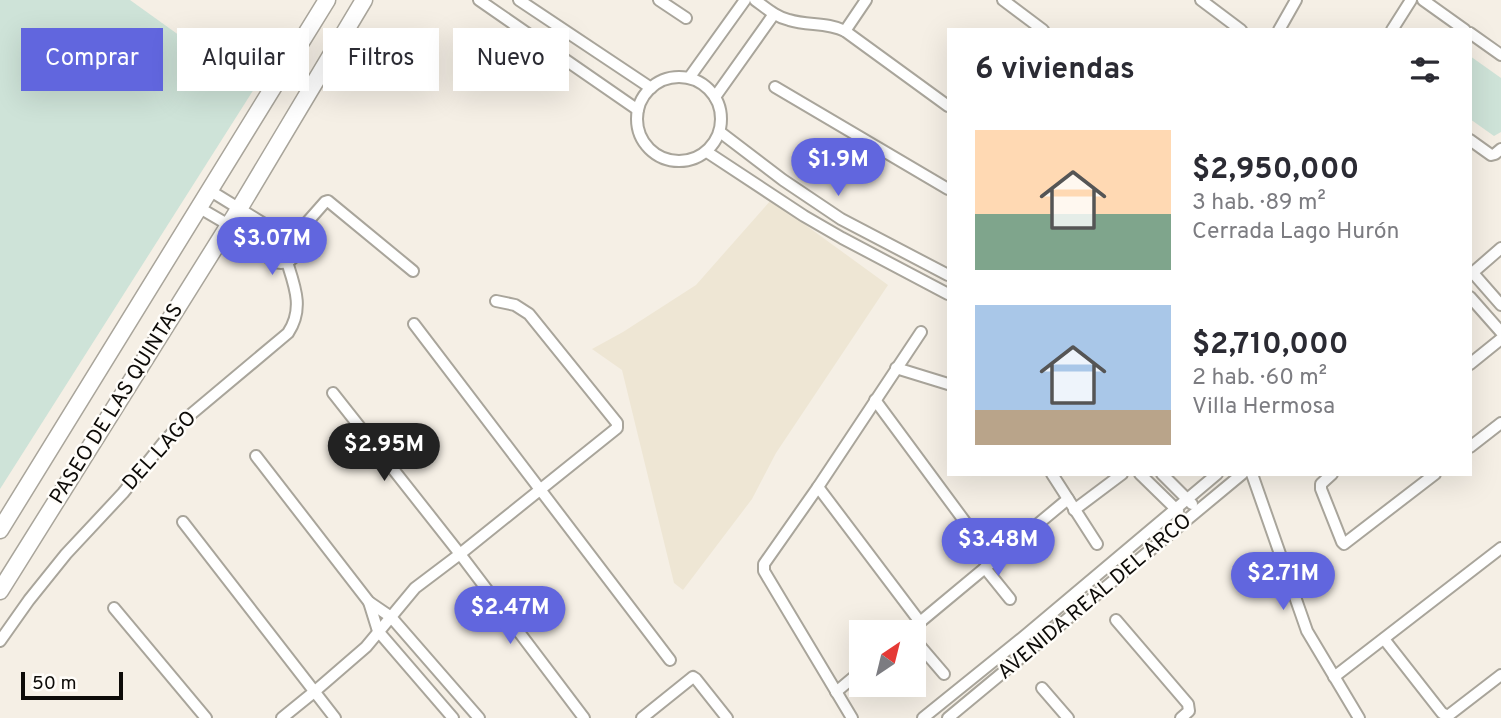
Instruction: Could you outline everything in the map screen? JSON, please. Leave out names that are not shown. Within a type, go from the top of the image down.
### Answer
[{"type":"main road","name":"PASEO DE LAS QUINTAS","points":[[0,530],[327,0]]},
{"type":"main road","name":"PASEO DE LAS QUINTAS","points":[[0,591],[239,209],[364,0]]},
{"type":"street","points":[[479,0],[638,110]]},
{"type":"street","points":[[519,0],[651,88]]},
{"type":"street","points":[[660,0],[686,18]]},
{"type":"street","points":[[689,78],[746,0]]},
{"type":"street","points":[[755,0],[786,20],[837,27],[845,31],[947,105]]},
{"type":"street","points":[[845,31],[866,0]]},
{"type":"street","points":[[1003,0],[1040,28]]},
{"type":"street","points":[[1201,0],[1238,28]]},
{"type":"street","points":[[1280,28],[1296,0]]},
{"type":"street","points":[[1393,28],[1411,0]]},
{"type":"street","points":[[1423,0],[1462,28]]},
{"type":"street","points":[[715,97],[774,14]]},
{"type":"street","points":[[1472,34],[1501,55]]},
{"type":"street","points":[[669,78],[689,78],[704,85],[715,97],[721,114],[720,132],[707,152],[699,157],[680,161],[653,152],[641,137],[637,119],[641,101],[651,88],[669,78]]},
{"type":"street","points":[[775,87],[947,188]]},
{"type":"street","points":[[720,132],[783,180],[842,219],[947,274]]},
{"type":"street","points":[[1472,141],[1489,154],[1501,149]]},
{"type":"street","points":[[707,152],[832,232],[947,293]]},
{"type":"street","points":[[209,190],[274,230]]},
{"type":"street","points":[[295,236],[328,201],[413,271]]},
{"type":"street","points":[[198,207],[263,245]]},
{"type":"street","points":[[286,229],[295,236],[298,251],[287,262],[274,262],[264,251],[263,245],[269,233],[274,230],[286,229]]},
{"type":"street","points":[[1472,273],[1501,248]]},
{"type":"street","name":"DEL LAGO","points":[[0,641],[66,554],[123,493],[183,421],[288,333],[298,309],[287,262]]},
{"type":"street","points":[[1472,275],[1501,305]]},
{"type":"street","points":[[1472,299],[1501,332]]},
{"type":"street","points":[[282,718],[366,647],[415,588],[616,430],[618,425],[528,314],[515,305],[496,301]]},
{"type":"street","points":[[414,324],[670,660]]},
{"type":"street","points":[[852,718],[764,571],[766,559],[818,487],[921,332]]},
{"type":"street","points":[[1472,362],[1501,339]]},
{"type":"street","points":[[896,368],[947,384]]},
{"type":"street","points":[[333,393],[460,554],[584,718]]},
{"type":"street","points":[[875,400],[1010,599]]},
{"type":"street","points":[[1472,445],[1501,423]]},
{"type":"street","points":[[256,456],[369,603],[378,631],[453,718]]},
{"type":"street","points":[[1053,476],[1097,544]]},
{"type":"street","points":[[1074,510],[1119,476]]},
{"type":"street","points":[[1142,476],[1187,520]]},
{"type":"street","points":[[1164,476],[1199,511]]},
{"type":"street","name":"AVENIDA REAL DEL ARCO","points":[[923,718],[1215,476]]},
{"type":"street","name":"AVENIDA REAL DEL ARCO","points":[[948,718],[1239,476]]},
{"type":"street","points":[[1330,476],[1321,484],[1321,489],[1344,544],[1433,476]]},
{"type":"street","points":[[1253,479],[1303,621],[1359,718]]},
{"type":"street","points":[[818,487],[918,620]]},
{"type":"street","points":[[922,620],[1068,499]]},
{"type":"street","points":[[183,522],[335,718]]},
{"type":"street","points":[[1334,677],[1501,548]]},
{"type":"street","points":[[369,603],[391,617],[479,718]]},
{"type":"street","points":[[114,608],[206,718]]},
{"type":"street","points":[[1116,620],[1188,704],[1189,711],[1181,718]]},
{"type":"street","points":[[1027,634],[1036,646]]},
{"type":"street","points":[[1384,639],[1446,715],[1501,676]]},
{"type":"street","points":[[926,653],[944,674]]},
{"type":"street","points":[[642,718],[691,678],[696,679],[727,718]]},
{"type":"street","points":[[836,692],[849,681]]},
{"type":"street","points":[[1042,688],[1068,718]]},
{"type":"shaded area","points":[[771,200],[888,285],[776,453],[752,499],[683,590],[674,583],[622,370],[592,349],[696,285]]},
{"type":"green space","points":[[0,0],[130,0],[177,34],[177,91],[253,91],[0,489]]},
{"type":"green space","points":[[1472,57],[1501,78],[1501,132],[1494,136],[1472,120]]}]
